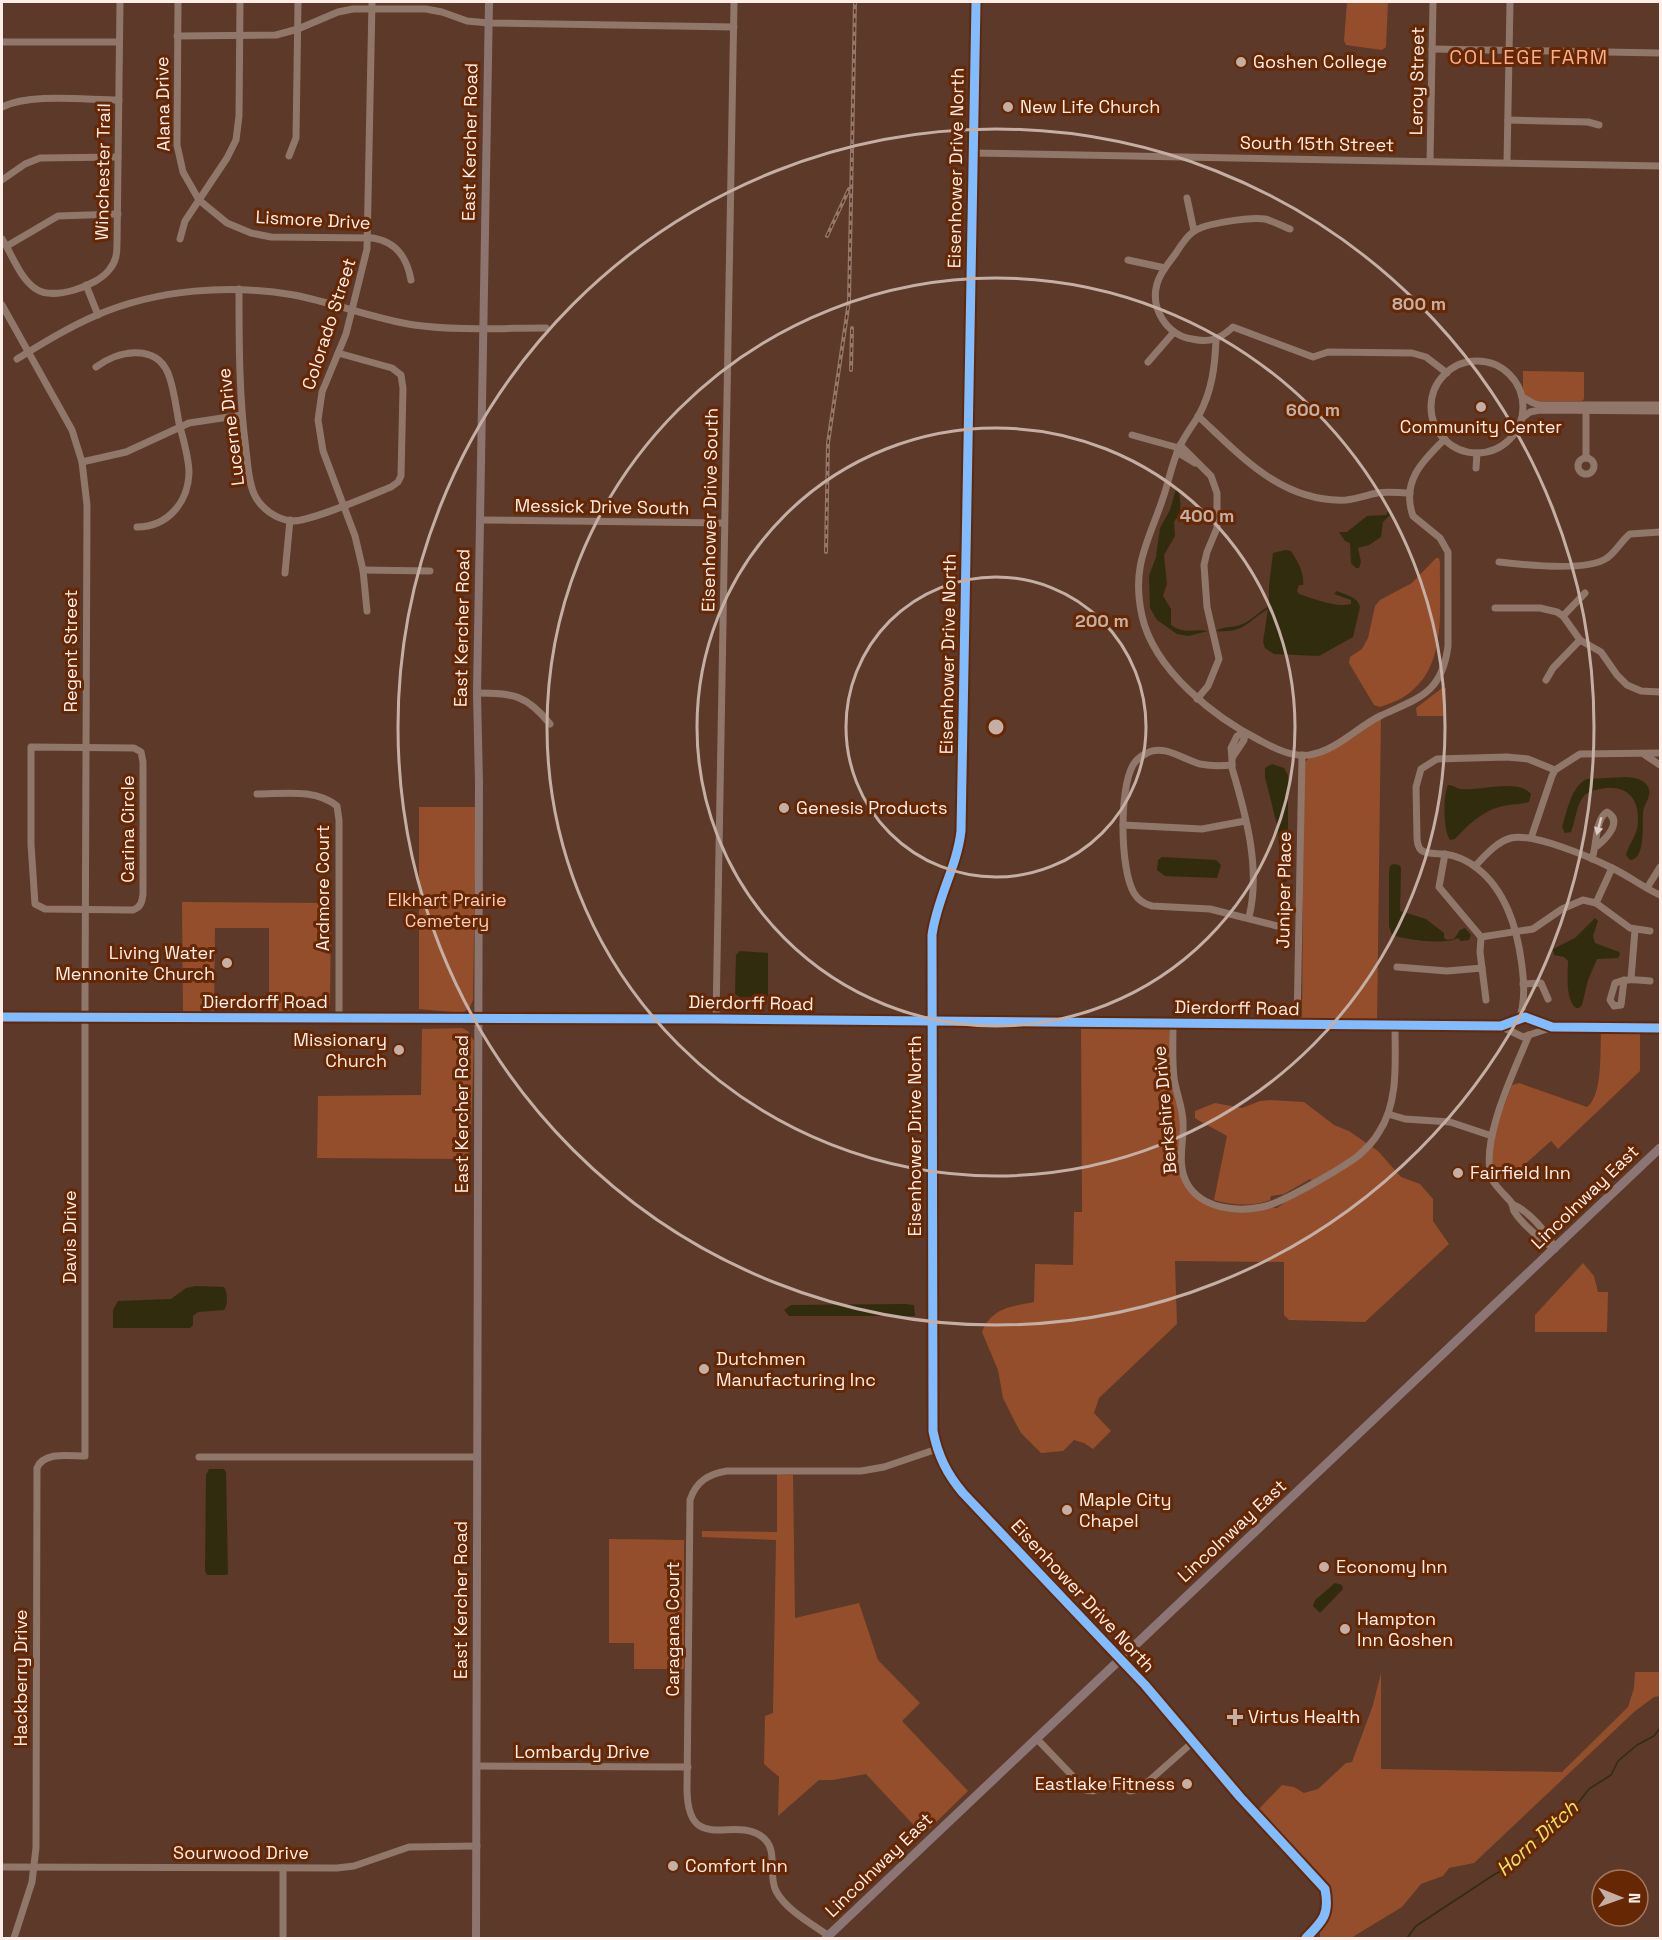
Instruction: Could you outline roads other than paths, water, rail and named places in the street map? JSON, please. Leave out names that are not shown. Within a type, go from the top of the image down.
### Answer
[{"type":"highway","name":"Lincolnway East","points":[[828,1937],[1036,1738],[1656,1155],[1660,1148]]},
{"type":"main road","name":"East Kercher Road","points":[[476,1938],[479,1019],[477,693],[489,2]]},
{"type":"street","name":"Winchester Trail","points":[[2,239],[27,281],[35,289],[44,293],[55,294],[86,285],[106,274],[114,262],[118,214],[120,2]]},
{"type":"street","name":"Alana Drive","points":[[178,2],[177,146],[183,172],[199,200]]},
{"type":"street","points":[[180,239],[185,221],[227,159],[236,140],[239,116],[240,2]]},
{"type":"street","points":[[289,156],[296,138],[298,2]]},
{"type":"street","name":"Eisenhower Drive South","points":[[716,1019],[734,2]]},
{"type":"street","name":"Eisenhower Drive North","points":[[976,2],[962,831],[957,858],[934,920],[932,935],[933,1431],[937,1449],[948,1474],[963,1493],[1120,1659],[1324,1889],[1328,1902],[1326,1913],[1320,1925],[1306,1938]]},
{"type":"street","name":"Leroy Street","points":[[1431,161],[1433,2]]},
{"type":"street","points":[[1507,162],[1510,2]]},
{"type":"street","points":[[177,36],[269,36],[298,29],[338,12],[372,5],[426,9],[467,21],[489,23],[734,27]]},
{"type":"street","name":"Colorado Street","points":[[367,611],[363,570],[355,536],[323,451],[318,420],[322,392],[353,310],[365,265],[368,238],[372,5]]},
{"type":"street","points":[[2,42],[119,42]]},
{"type":"street","points":[[1432,49],[1660,53]]},
{"type":"street","points":[[2,107],[20,100],[34,99],[119,100]]},
{"type":"street","points":[[1508,120],[1588,122],[1599,125]]},
{"type":"street","name":"South 15th Street","points":[[972,153],[1660,166]]},
{"type":"street","points":[[2,180],[24,164],[40,158],[118,157]]},
{"type":"street","points":[[1187,198],[1194,231]]},
{"type":"street","name":"Lismore Drive","points":[[199,200],[227,223],[251,233],[271,237],[368,238],[387,242],[396,248],[408,264],[411,280]]},
{"type":"street","points":[[7,246],[58,216],[118,214]]},
{"type":"street","points":[[1290,229],[1264,219],[1253,219],[1194,231],[1181,245],[1157,283],[1156,303],[1161,317],[1174,332],[1193,340],[1216,340],[1233,327],[1313,357],[1328,352],[1412,353],[1426,357],[1447,373]]},
{"type":"street","points":[[1128,260],[1165,268]]},
{"type":"street","points":[[86,285],[98,315]]},
{"type":"street","points":[[16,358],[98,315],[137,302],[172,294],[206,290],[240,290],[293,295],[411,324],[483,328],[546,328]]},
{"type":"street","name":"Lucerne Drive","points":[[240,290],[238,357],[250,484],[254,494],[267,510],[290,520]]},
{"type":"street","name":"Regent Street","points":[[2,305],[72,430],[82,462],[87,505],[85,1018]]},
{"type":"street","points":[[1148,362],[1174,332]]},
{"type":"street","points":[[1216,340],[1211,385],[1198,416],[1179,448],[1143,552],[1139,574],[1142,616],[1154,648],[1196,697],[1219,717],[1279,750],[1302,755],[1327,749],[1374,720],[1415,701],[1430,689],[1444,666],[1448,646],[1448,552],[1440,538],[1413,516],[1410,493],[1412,478],[1418,466],[1445,439]]},
{"type":"street","points":[[96,367],[107,358],[132,353],[147,354],[157,360],[168,374],[189,472],[185,494],[167,518],[152,527],[137,527]]},
{"type":"street","points":[[285,573],[290,520],[312,517],[345,505],[392,487],[400,479],[403,384],[401,375],[392,368],[338,353]]},
{"type":"street","points":[[1489,363],[1502,368],[1511,376],[1522,397],[1522,418],[1514,435],[1492,451],[1477,453],[1460,449],[1445,439],[1435,423],[1432,402],[1436,388],[1447,373],[1464,364],[1489,363]]},
{"type":"street","points":[[1522,397],[1537,404],[1660,411]]},
{"type":"street","points":[[1522,418],[1537,410],[1660,405]]},
{"type":"street","points":[[1586,408],[1586,458]]},
{"type":"street","points":[[82,462],[126,452],[180,425],[242,415]]},
{"type":"street","points":[[1198,416],[1256,471],[1292,491],[1339,500],[1356,499],[1382,492],[1410,493]]},
{"type":"street","points":[[1132,435],[1179,448],[1196,458],[1215,483],[1217,528],[1204,565],[1206,597],[1219,659],[1211,680],[1196,697]]},
{"type":"street","points":[[1476,468],[1477,453]]},
{"type":"street","name":"Messick Drive South","points":[[480,520],[724,523]]},
{"type":"street","points":[[1499,562],[1523,565],[1593,564],[1608,557],[1630,534],[1660,532]]},
{"type":"street","points":[[363,570],[430,571]]},
{"type":"street","points":[[1563,616],[1585,592]]},
{"type":"street","points":[[1495,608],[1546,609],[1563,616],[1580,640],[1601,652],[1617,675],[1631,688],[1660,692]]},
{"type":"street","points":[[1546,680],[1553,668],[1580,640]]},
{"type":"street","points":[[477,693],[510,694],[521,698],[533,705],[550,724]]},
{"type":"street","points":[[1245,733],[1237,736],[1231,748],[1253,867],[1253,896],[1249,918]]},
{"type":"street","points":[[86,910],[45,909],[35,904],[30,802],[31,747],[87,748]]},
{"type":"street","name":"Carina Circle","points":[[86,910],[133,910],[138,908],[142,900],[143,872],[143,762],[141,752],[134,748],[87,748]]},
{"type":"street","points":[[1232,761],[1206,765],[1163,750],[1143,755],[1133,765],[1125,799],[1123,825],[1127,871],[1131,887],[1139,900],[1156,907],[1204,908],[1277,926]]},
{"type":"street","points":[[1531,838],[1555,770],[1580,754],[1660,753]]},
{"type":"street","points":[[1642,754],[1660,765]]},
{"type":"street","name":"Juniper Place","points":[[1297,1025],[1302,755]]},
{"type":"street","points":[[1555,770],[1537,762],[1516,757],[1437,759],[1421,769],[1416,787],[1418,845],[1421,850],[1457,857],[1475,866],[1487,877],[1509,911],[1515,933],[1524,1000],[1534,1025],[1520,1054],[1492,1136],[1489,1154],[1490,1170],[1498,1189],[1512,1204],[1515,1212],[1545,1243],[1555,1249]]},
{"type":"street","name":"Ardmore Court","points":[[257,794],[314,794],[329,799],[337,806],[339,820],[339,1018]]},
{"type":"street","points":[[1123,825],[1202,830],[1245,821]]},
{"type":"street","points":[[1475,866],[1502,842],[1519,837],[1531,838],[1592,859],[1660,895]]},
{"type":"street","points":[[1592,859],[1597,846]]},
{"type":"street","points":[[1445,854],[1439,887],[1481,937],[1480,952],[1486,1000]]},
{"type":"street","points":[[1647,888],[1660,867]]},
{"type":"street","points":[[1596,903],[1612,868]]},
{"type":"street","points":[[1481,937],[1533,929],[1562,909],[1583,900],[1596,903],[1630,928],[1650,931]]},
{"type":"street","points":[[1635,930],[1627,980],[1650,981]]},
{"type":"street","points":[[1397,967],[1447,971],[1482,968]]},
{"type":"street","points":[[1523,984],[1541,983],[1548,999]]},
{"type":"street","points":[[1520,1054],[1520,1039],[1515,1026],[1524,1000]]},
{"type":"street","name":"Dierdorff Road","points":[[2,1017],[716,1019],[1395,1026],[1501,1026],[1525,1017],[1552,1027]]},
{"type":"street","name":"Davis Drive","points":[[85,1018],[85,1456]]},
{"type":"street","name":"Berkshire Drive","points":[[1173,1024],[1173,1070],[1183,1123],[1183,1174],[1188,1186],[1205,1201],[1216,1206],[1246,1208],[1276,1203],[1358,1155],[1379,1132],[1388,1114],[1395,1075],[1395,1026]]},
{"type":"street","name":"Dierdorff Road","points":[[1501,1026],[1523,1036],[1552,1027],[1660,1028]]},
{"type":"street","points":[[1388,1114],[1405,1119],[1450,1122],[1492,1136]]},
{"type":"street","name":"Caragana Court","points":[[828,1937],[778,1894],[772,1879],[771,1849],[761,1836],[749,1831],[712,1830],[704,1827],[694,1821],[688,1807],[690,1500],[696,1485],[709,1475],[728,1471],[872,1470],[937,1449]]},
{"type":"street","name":"Hackberry Drive","points":[[14,1938],[35,1867],[36,1473],[38,1464],[45,1458],[85,1456]]},
{"type":"street","points":[[199,1457],[477,1457]]},
{"type":"street","points":[[1036,1738],[1086,1790],[1093,1791],[1112,1783],[1130,1791],[1141,1788],[1194,1741]]},
{"type":"street","name":"Lombardy Drive","points":[[477,1767],[688,1767]]},
{"type":"street","name":"Sourwood Drive","points":[[2,1867],[347,1867],[410,1847],[477,1846]]},
{"type":"street","points":[[283,1868],[283,1938]]},
{"type":"waterway","name":"Horn Ditch","points":[[1407,1938],[1416,1926],[1495,1874],[1513,1865],[1519,1855],[1531,1848],[1535,1839],[1547,1832],[1555,1821],[1578,1803],[1589,1789],[1611,1775],[1618,1761],[1637,1745],[1654,1736],[1660,1728]]},
{"type":"railway","points":[[826,552],[828,443],[849,301],[855,2]]},
{"type":"railway","points":[[827,236],[849,189]]},
{"type":"railway","points":[[851,370],[852,328]]},
{"type":"place","name":"Goshen College","points":[[1241,62]]},
{"type":"place","name":"New Life Church","points":[[1008,107]]},
{"type":"place","name":"Community Center","points":[[1481,407]]},
{"type":"place","name":"Genesis Products","points":[[784,808]]},
{"type":"place","name":"Living Water Mennonite Church","points":[[227,963]]},
{"type":"place","name":"Missionary Church","points":[[399,1050]]},
{"type":"place","name":"Fairfield Inn","points":[[1458,1173]]},
{"type":"place","name":"Dutchmen Manufacturing Inc","points":[[704,1369]]},
{"type":"place","name":"Maple City Chapel","points":[[1067,1510]]},
{"type":"place","name":"Economy Inn","points":[[1324,1567]]},
{"type":"place","name":"Hampton Inn Goshen","points":[[1345,1629]]},
{"type":"place","name":"Virtus Health","points":[[1235,1717]]},
{"type":"place","name":"Eastlake Fitness","points":[[1187,1784]]},
{"type":"place","name":"Comfort Inn","points":[[673,1866]]},
{"type":"district","name":"COLLEGE FARM","points":[[1529,57]]},
{"type":"park label","name":"Elkhart Prairie Cemetery","points":[[447,910]]}]
